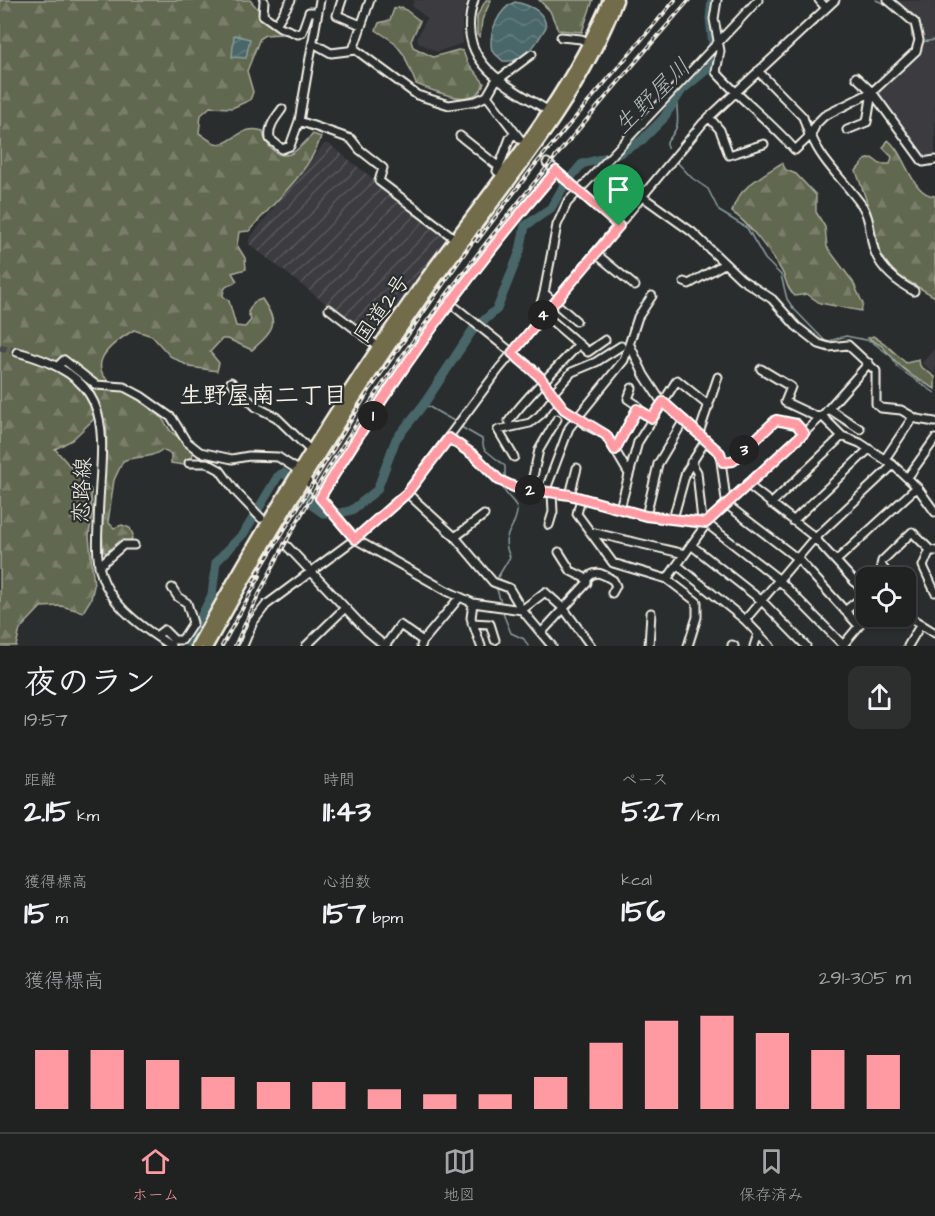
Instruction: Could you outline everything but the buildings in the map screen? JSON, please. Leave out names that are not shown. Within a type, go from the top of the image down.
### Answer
[{"type":"highway","name":"国道2号","points":[[458,242],[500,171],[553,113],[609,0]]},
{"type":"highway","name":"国道2号","points":[[207,646],[298,479],[310,451],[381,349],[553,113],[597,48],[617,0]]},
{"type":"highway","name":"国道2号","points":[[197,646],[298,479],[381,349]]},
{"type":"street","points":[[277,23],[291,0]]},
{"type":"street","points":[[282,109],[270,125],[270,139],[274,145],[282,149],[290,146],[299,121],[320,0]]},
{"type":"street","points":[[342,0],[337,15],[361,25]]},
{"type":"street","points":[[353,50],[370,0]]},
{"type":"street","points":[[474,0],[469,23],[472,44],[480,62],[499,79],[553,113]]},
{"type":"street","points":[[717,0],[714,19],[718,43],[716,72],[734,92],[778,130],[795,150],[810,136],[816,123],[824,116],[872,92],[916,51],[919,43],[915,23],[888,0]]},
{"type":"street","points":[[533,328],[544,294],[561,213],[578,190],[758,0]]},
{"type":"street","points":[[819,0],[826,8]]},
{"type":"street","points":[[243,646],[253,622],[266,605],[355,539],[407,493],[512,353],[709,117],[835,0]]},
{"type":"street","points":[[264,1],[263,15],[298,34],[302,32],[305,16],[309,12],[318,12]]},
{"type":"street","points":[[561,37],[581,39],[589,43]]},
{"type":"street","points":[[313,44],[331,53],[353,50],[362,53],[417,95],[449,105],[476,101],[487,96],[499,79],[532,54]]},
{"type":"street","points":[[758,71],[803,117],[818,151],[866,212],[873,232],[874,251],[883,265],[898,281],[914,291]]},
{"type":"street","points":[[856,77],[872,92],[923,162],[935,161]]},
{"type":"street","points":[[847,130],[867,122],[872,92]]},
{"type":"street","points":[[460,136],[500,171],[510,138],[517,136],[487,96]]},
{"type":"street","points":[[709,117],[720,130],[729,155],[764,144]]},
{"type":"street","points":[[299,121],[351,139],[360,150],[383,168],[379,181],[458,242]]},
{"type":"street","points":[[547,163],[619,226]]},
{"type":"street","points":[[320,498],[450,303],[500,236],[556,171]]},
{"type":"street","points":[[600,209],[627,177]]},
{"type":"street","points":[[643,197],[692,232],[724,264],[749,285],[772,299],[796,326],[819,344],[829,347],[848,345],[869,363],[876,371],[876,404],[880,408],[901,410],[913,417],[935,422]]},
{"type":"street","points":[[596,253],[635,286]]},
{"type":"street","points":[[684,282],[689,284],[724,264]]},
{"type":"street","points":[[544,294],[576,321]]},
{"type":"street","points":[[549,525],[553,512],[549,492],[558,451],[576,418],[624,360],[638,317],[652,296]]},
{"type":"street","points":[[450,303],[512,353],[576,418],[606,435],[629,474]]},
{"type":"street","points":[[329,309],[381,349]]},
{"type":"street","points":[[544,314],[588,352],[605,340]]},
{"type":"street","points":[[509,421],[526,398],[544,383],[579,344]]},
{"type":"street","points":[[449,438],[475,456],[505,484],[570,495],[646,516],[704,522],[780,581],[844,645],[859,627],[798,559],[728,503],[720,453],[663,402],[644,375],[630,345]]},
{"type":"street","points":[[514,457],[498,430],[530,423],[540,415],[572,372],[596,362],[621,346]]},
{"type":"street","name":"恋路線","points":[[17,352],[59,365],[86,388],[98,413],[101,441],[97,553],[99,566],[112,596],[156,636],[171,646]]},
{"type":"street","points":[[59,365],[64,360],[96,385],[133,391],[172,418],[186,441],[207,454],[232,459],[274,456],[320,498],[355,539],[459,598],[473,603],[522,610],[544,591],[564,609],[591,646]]},
{"type":"street","points":[[667,579],[704,522],[728,503],[822,416],[869,363]]},
{"type":"street","points":[[761,369],[791,387],[785,402],[817,417],[822,416]]},
{"type":"street","points":[[699,433],[718,377]]},
{"type":"street","points":[[620,508],[638,442],[677,380],[709,406]]},
{"type":"street","points":[[231,382],[256,407],[276,417],[310,451]]},
{"type":"street","points":[[632,388],[628,399],[637,405],[637,409],[652,418]]},
{"type":"street","points":[[615,450],[637,409]]},
{"type":"street","points":[[829,409],[860,429]]},
{"type":"street","points":[[822,416],[842,436],[869,449],[908,477],[935,512]]},
{"type":"street","points":[[885,459],[913,417]]},
{"type":"street","points":[[530,490],[539,450],[557,419]]},
{"type":"street","points":[[646,516],[658,464],[684,420]]},
{"type":"street","points":[[723,462],[733,461],[776,420],[796,424],[804,433]]},
{"type":"street","points":[[771,504],[842,436]]},
{"type":"street","points":[[908,477],[935,439]]},
{"type":"street","points":[[673,519],[686,472],[706,440]]},
{"type":"street","points":[[793,521],[869,449]]},
{"type":"street","points":[[220,470],[232,459]]},
{"type":"street","points":[[691,462],[697,472],[704,522]]},
{"type":"street","points":[[189,463],[207,464],[220,470],[236,492],[258,514]]},
{"type":"street","points":[[745,620],[815,538],[893,465]]},
{"type":"street","points":[[570,495],[577,468]]},
{"type":"street","points":[[748,485],[815,538],[856,582]]},
{"type":"street","points":[[837,560],[917,487]]},
{"type":"street","points":[[407,493],[455,537],[493,582],[509,588],[522,610],[552,646]]},
{"type":"street","points":[[581,498],[577,514],[614,563],[667,579],[697,602]]},
{"type":"street","points":[[455,537],[484,515]]},
{"type":"street","points":[[591,532],[685,554]]},
{"type":"street","points":[[883,567],[882,561],[912,532],[934,551],[923,566],[935,592]]},
{"type":"street","points":[[99,566],[123,545],[134,545]]},
{"type":"street","points":[[691,545],[762,601],[806,646]]},
{"type":"street","points":[[288,546],[367,632],[385,646],[400,625],[422,644],[459,598]]},
{"type":"street","points":[[559,552],[571,571],[587,579]]},
{"type":"street","points":[[678,565],[745,620],[770,646]]},
{"type":"street","points":[[542,632],[584,588],[587,579],[594,573],[614,580],[616,586],[612,593]]},
{"type":"street","points":[[156,636],[164,630],[174,640],[182,640],[193,623],[187,603],[178,597],[172,588]]},
{"type":"street","points":[[688,646],[698,617],[697,602],[707,590]]},
{"type":"street","points":[[845,610],[856,601]]},
{"type":"street","points":[[473,603],[472,623],[481,646]]},
{"type":"street","points":[[306,646],[345,608]]},
{"type":"street","points":[[649,646],[651,613]]},
{"type":"street","points":[[916,621],[935,633]]},
{"type":"street","points":[[472,623],[490,624],[495,640]]},
{"type":"street","points":[[908,646],[921,624]]},
{"type":"street","points":[[754,646],[758,634]]},
{"type":"shaded area","points":[[414,0],[467,0],[462,22],[463,43],[437,52],[419,43],[417,38],[427,18],[412,6]]},
{"type":"shaded area","points":[[935,0],[935,157],[923,159],[876,95],[908,61],[919,53],[921,40],[918,23],[896,1]]},
{"type":"shaded area","points":[[324,144],[329,144],[448,238],[374,341],[249,244],[249,239]]},
{"type":"shaded area","points":[[935,348],[935,374],[922,363]]},
{"type":"green space","points":[[0,0],[250,0],[268,22],[284,34],[265,35],[260,38],[247,71],[253,92],[250,100],[232,108],[210,107],[201,115],[199,133],[220,144],[248,130],[263,131],[272,149],[285,155],[296,150],[313,134],[321,137],[308,163],[290,187],[249,231],[239,232],[237,245],[245,258],[246,269],[232,273],[237,281],[226,287],[223,296],[229,301],[236,326],[245,327],[251,320],[248,312],[254,302],[262,299],[273,321],[270,332],[252,350],[228,339],[222,339],[210,352],[219,363],[217,371],[190,367],[170,356],[152,336],[134,330],[116,343],[103,357],[102,373],[121,389],[147,402],[172,433],[190,448],[193,452],[192,459],[184,465],[171,463],[171,454],[162,450],[152,455],[123,461],[114,480],[108,522],[114,528],[122,525],[130,528],[133,535],[130,542],[117,545],[110,553],[104,552],[102,536],[106,419],[94,419],[72,440],[55,449],[91,490],[92,512],[89,536],[94,586],[91,599],[83,612],[61,606],[41,607],[20,629],[16,646],[0,646]]},
{"type":"green space","points":[[486,0],[491,0],[482,20],[480,37],[477,35],[477,16]]},
{"type":"green space","points":[[539,0],[593,0],[582,32],[558,30],[550,11]]},
{"type":"green space","points":[[402,7],[420,21],[411,41],[413,47],[433,57],[458,50],[463,51],[467,62],[484,83],[480,91],[473,96],[454,97],[416,84],[404,55],[394,42],[376,30],[379,23],[390,20],[394,9]]},
{"type":"green space","points":[[888,140],[900,155],[914,182],[927,194],[935,196],[935,297],[894,273],[879,252],[873,219],[856,171],[865,160],[872,158],[880,164],[890,164],[892,157],[883,148]]},
{"type":"green space","points":[[782,163],[786,170],[796,174],[816,195],[816,212],[825,227],[827,247],[853,282],[863,304],[861,311],[820,303],[807,294],[795,296],[789,290],[784,275],[764,245],[732,212],[735,203],[745,189]]},
{"type":"green space","points":[[873,336],[906,363],[919,360],[920,366],[935,377],[935,389],[914,377],[899,365],[882,346],[868,338]]},
{"type":"water","points":[[515,2],[540,13],[546,27],[534,46],[524,56],[511,61],[503,61],[492,51],[493,30],[499,16]]},
{"type":"water","points":[[234,35],[250,39],[246,58],[232,57]]},
{"type":"waterway","name":"生野屋川","points":[[188,642],[212,595],[216,562],[244,533],[278,476],[283,473],[303,488],[313,506],[323,513],[341,513],[352,510],[377,490],[396,439],[424,404],[472,331],[497,309],[520,251],[525,226],[551,208],[565,184],[582,164],[618,154],[641,141],[663,119],[682,90],[710,67],[714,55],[710,18],[712,0]]},
{"type":"waterway","points":[[876,0],[887,5],[911,25],[912,37],[916,42]]},
{"type":"waterway","points":[[921,42],[935,40]]},
{"type":"waterway","points":[[667,148],[667,142],[678,122],[677,97]]},
{"type":"waterway","points":[[676,161],[692,178],[708,189],[719,211],[747,228],[765,259],[781,275],[787,299],[793,308],[826,342],[846,336],[871,341],[892,357],[898,368],[935,393]]},
{"type":"waterway","points":[[424,404],[454,421]]},
{"type":"waterway","points":[[461,427],[482,439],[484,449],[505,466],[505,479]]},
{"type":"waterway","points":[[496,580],[510,557],[506,543],[517,511],[503,486]]},
{"type":"waterway","points":[[496,586],[501,603]]},
{"type":"waterway","points":[[502,611],[511,633],[524,639],[528,646]]},
{"type":"tunnel","points":[[531,149],[547,163]]},
{"type":"tunnel","points":[[0,347],[17,352]]},
{"type":"tunnel","points":[[271,528],[287,546]]},
{"type":"railway","points":[[477,241],[535,165],[675,0]]},
{"type":"railway","points":[[235,646],[278,557],[326,472],[380,388],[498,228],[689,0]]},
{"type":"railway","points":[[253,581],[370,389],[480,231]]},
{"type":"railway","points":[[222,646],[260,576]]},
{"type":"district","name":"生野屋南二丁目","points":[[263,395]]},
{"type":"route","points":[[556,171],[619,226],[512,353],[540,377],[564,409],[588,426],[606,435],[615,450],[637,409],[652,418],[663,402],[720,453],[723,462],[733,461],[780,418],[796,424],[804,433],[706,523],[646,516],[570,495],[514,487],[499,480],[475,456],[449,438],[407,493],[355,539],[320,498],[423,341],[500,236],[556,171]]}]
